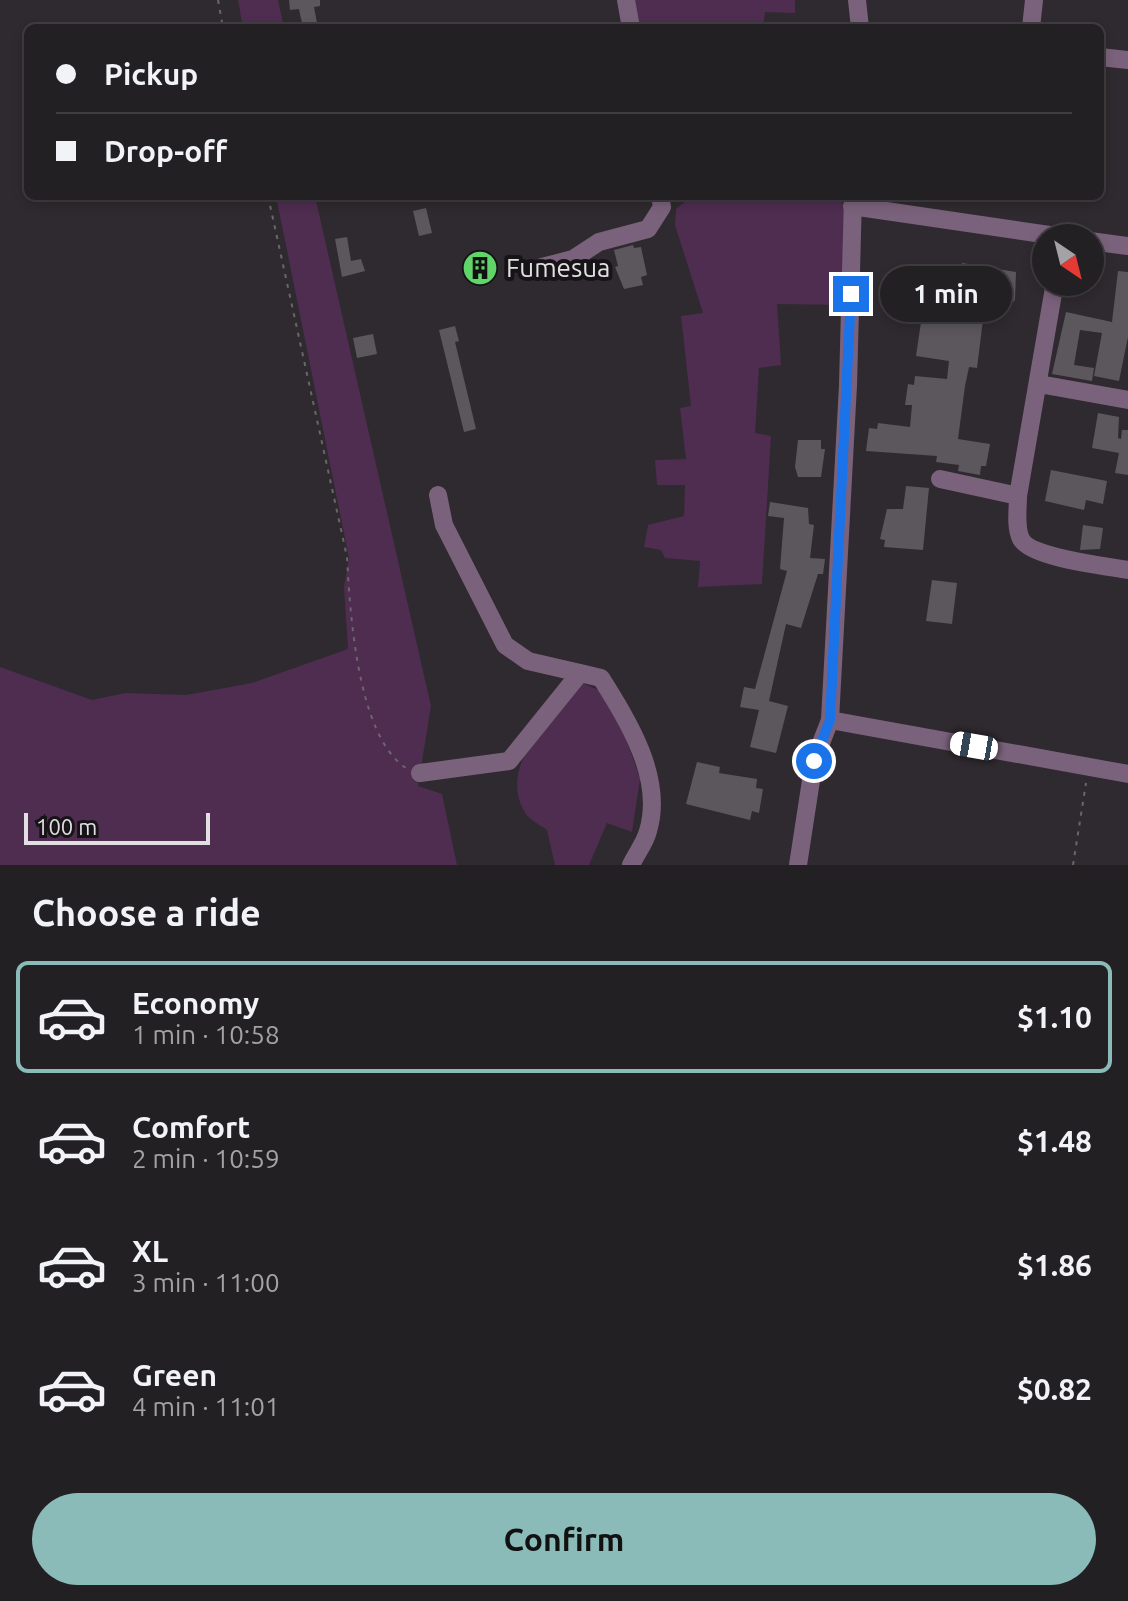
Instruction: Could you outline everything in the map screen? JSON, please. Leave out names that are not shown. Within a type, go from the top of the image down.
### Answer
[{"type":"street","points":[[626,0],[630,24]]},
{"type":"street","points":[[857,0],[860,24]]},
{"type":"street","points":[[1031,24],[1034,0]]},
{"type":"street","points":[[1104,57],[1128,60]]},
{"type":"street","points":[[542,267],[573,259],[599,242],[648,229],[662,207],[661,200]]},
{"type":"street","points":[[798,865],[814,761],[830,720],[848,385],[853,201],[1032,232]]},
{"type":"street","points":[[1104,243],[1128,246]]},
{"type":"street","points":[[1053,296],[1018,496],[1018,531],[1023,544],[1039,553],[1128,570]]},
{"type":"street","points":[[1039,384],[1128,400]]},
{"type":"street","points":[[940,479],[1018,496]]},
{"type":"street","points":[[438,495],[444,525],[505,645],[528,661],[601,678],[632,727],[652,793],[648,831],[631,865]]},
{"type":"street","points":[[420,773],[509,761],[580,673]]},
{"type":"street","points":[[830,720],[1128,774]]},
{"type":"path","points":[[218,0],[222,24]]},
{"type":"path","points":[[269,200],[347,557],[350,609],[376,731],[386,750],[403,767],[420,773]]},
{"type":"path","points":[[1073,865],[1089,767]]},
{"type":"shaded area","points":[[238,0],[278,0],[283,24],[242,24]]},
{"type":"shaded area","points":[[634,0],[795,0],[795,13],[765,12],[764,24],[638,24]]},
{"type":"shaded area","points":[[277,200],[316,200],[431,706],[418,786],[442,794],[457,865],[0,865],[0,667],[92,700],[125,693],[186,695],[252,683],[348,649],[344,587],[349,558]]},
{"type":"shaded area","points":[[840,200],[844,205],[843,305],[777,304],[781,365],[759,368],[755,433],[771,436],[762,584],[698,587],[700,561],[665,558],[661,550],[644,547],[648,525],[684,516],[685,485],[657,485],[655,460],[686,459],[680,408],[691,406],[681,316],[703,313],[675,225],[676,209],[686,201]]},
{"type":"shaded area","points":[[577,681],[603,692],[623,729],[640,779],[632,832],[607,823],[589,865],[555,865],[547,830],[524,811],[518,794],[518,776],[531,742]]},
{"type":"building","points":[[289,0],[320,0],[320,6],[314,7],[317,24],[302,24],[299,9],[290,10]]},
{"type":"building","points":[[426,208],[432,233],[419,236],[413,211]]},
{"type":"building","points":[[347,237],[351,261],[361,259],[365,271],[342,277],[335,239]]},
{"type":"building","points":[[633,245],[634,248],[641,247],[647,275],[641,277],[643,285],[624,289],[615,267],[618,266],[614,250]]},
{"type":"building","name":"Fumesua","points":[[482,250],[488,284],[478,286],[472,252]]},
{"type":"building","points":[[962,263],[1016,272],[1015,300],[1007,308],[985,304],[977,368],[969,367],[965,386],[958,439],[990,444],[986,466],[981,466],[980,475],[958,471],[959,465],[936,462],[937,456],[866,451],[869,428],[877,429],[878,423],[910,427],[912,405],[905,405],[908,384],[914,385],[915,376],[947,379],[949,361],[916,356],[922,315],[957,320]]},
{"type":"building","points":[[1118,271],[1128,272],[1128,337],[1119,381],[1094,376],[1102,333],[1080,330],[1074,365],[1094,368],[1092,381],[1052,374],[1066,312],[1112,322]]},
{"type":"building","points":[[455,326],[459,341],[455,342],[476,429],[464,432],[439,330]]},
{"type":"building","points":[[373,334],[377,354],[357,358],[353,338]]},
{"type":"building","points":[[1098,413],[1119,417],[1118,438],[1121,439],[1122,430],[1128,430],[1128,475],[1115,473],[1119,453],[1092,448]]},
{"type":"building","points":[[798,440],[821,440],[821,449],[825,449],[821,477],[798,477],[795,467]]},
{"type":"building","points":[[1051,470],[1107,481],[1103,504],[1086,500],[1084,510],[1045,501]]},
{"type":"building","points":[[906,486],[929,488],[923,550],[884,547],[885,540],[880,539],[887,509],[903,509]]},
{"type":"building","points":[[770,502],[808,508],[809,524],[814,525],[810,558],[825,559],[823,574],[818,574],[801,628],[786,624],[769,701],[788,706],[776,753],[750,747],[759,710],[740,707],[744,687],[755,689],[787,571],[780,569],[784,518],[768,516]]},
{"type":"building","points":[[1083,525],[1103,528],[1100,549],[1080,550]]},
{"type":"building","points":[[932,580],[957,583],[952,624],[926,621]]},
{"type":"building","points":[[697,762],[720,767],[719,773],[757,779],[756,788],[763,789],[759,813],[752,811],[750,820],[686,804]]},
{"type":"place","name":"Fumesua","points":[[480,268]]},
{"type":"route","points":[[814,761],[830,720],[851,294]]}]
